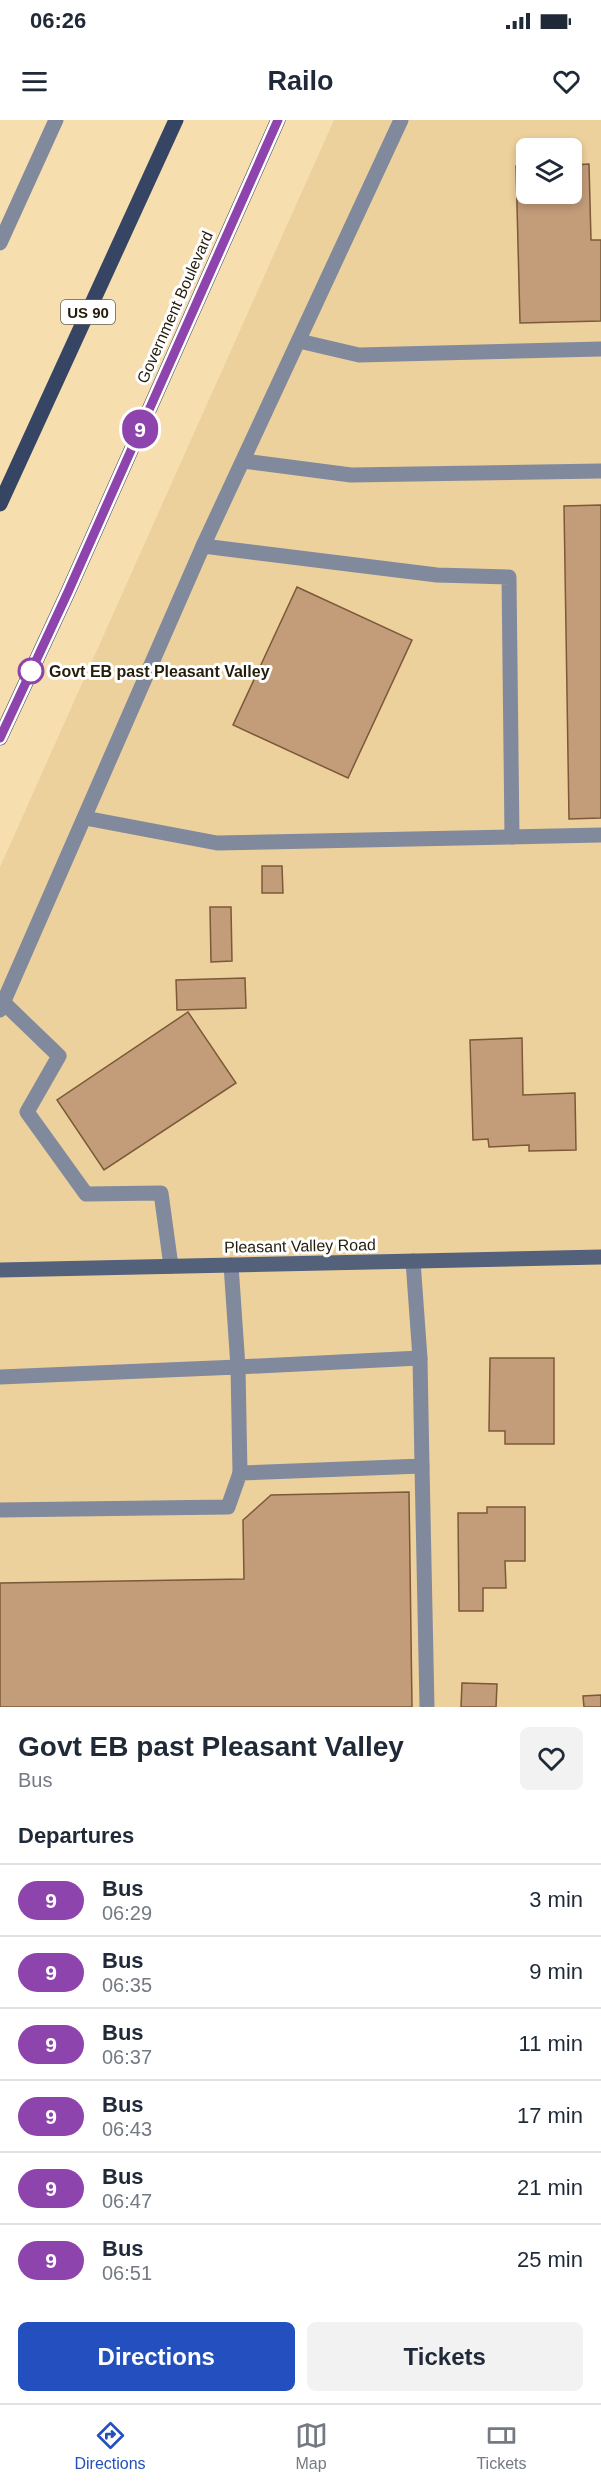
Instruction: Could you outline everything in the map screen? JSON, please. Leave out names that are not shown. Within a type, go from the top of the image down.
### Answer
[{"type":"main road","name":"US 90","points":[[0,504],[176,120]]},
{"type":"main road","name":"Government Boulevard","points":[[0,738],[68,592],[278,120]]},
{"type":"street","points":[[0,243],[56,120]]},
{"type":"street","points":[[171,1266],[161,1193],[86,1194],[27,1112],[59,1056],[2,1006],[203,546],[401,120]]},
{"type":"street","points":[[299,341],[359,355],[601,349]]},
{"type":"street","points":[[243,461],[351,475],[601,471]]},
{"type":"street","points":[[203,546],[437,574],[509,577],[512,837]]},
{"type":"street","points":[[85,818],[217,843],[601,835]]},
{"type":"street","name":"Pleasant Valley Road","points":[[0,1270],[601,1257]]},
{"type":"street","points":[[412,1261],[420,1358],[427,1707]]},
{"type":"street","points":[[0,1510],[228,1507],[240,1473],[238,1367],[231,1265]]},
{"type":"street","points":[[0,1377],[420,1358]]},
{"type":"street","points":[[240,1473],[423,1466]]},
{"type":"shaded area","points":[[334,120],[601,120],[601,1707],[0,1707],[0,867]]},
{"type":"building","points":[[582,164],[589,164],[591,240],[601,240],[601,321],[520,323],[517,204],[582,204]]},
{"type":"building","points":[[601,505],[601,818],[569,819],[564,506]]},
{"type":"building","points":[[297,587],[412,640],[348,778],[233,725]]},
{"type":"building","points":[[262,866],[282,866],[283,893],[262,893]]},
{"type":"building","points":[[210,907],[231,907],[232,961],[211,962]]},
{"type":"building","points":[[245,978],[246,1008],[177,1010],[176,980]]},
{"type":"building","points":[[188,1012],[236,1083],[104,1170],[57,1100]]},
{"type":"building","points":[[522,1038],[523,1095],[575,1093],[576,1150],[529,1151],[529,1145],[489,1147],[488,1139],[473,1140],[470,1040]]},
{"type":"building","points":[[490,1358],[554,1358],[554,1444],[505,1444],[505,1431],[489,1431]]},
{"type":"building","points":[[409,1492],[412,1707],[0,1707],[0,1583],[244,1579],[243,1520],[271,1495]]},
{"type":"building","points":[[487,1507],[525,1507],[525,1561],[505,1561],[506,1588],[483,1588],[483,1611],[459,1611],[458,1513],[487,1513]]},
{"type":"building","points":[[462,1683],[497,1684],[496,1707],[461,1707]]},
{"type":"building","points":[[601,1695],[601,1707],[584,1707],[583,1696]]},
{"type":"bus line","name":"9","points":[[0,738],[68,592],[278,120]]},
{"type":"place","name":"Govt EB past Pleasant Valley","points":[[31,671]]}]
